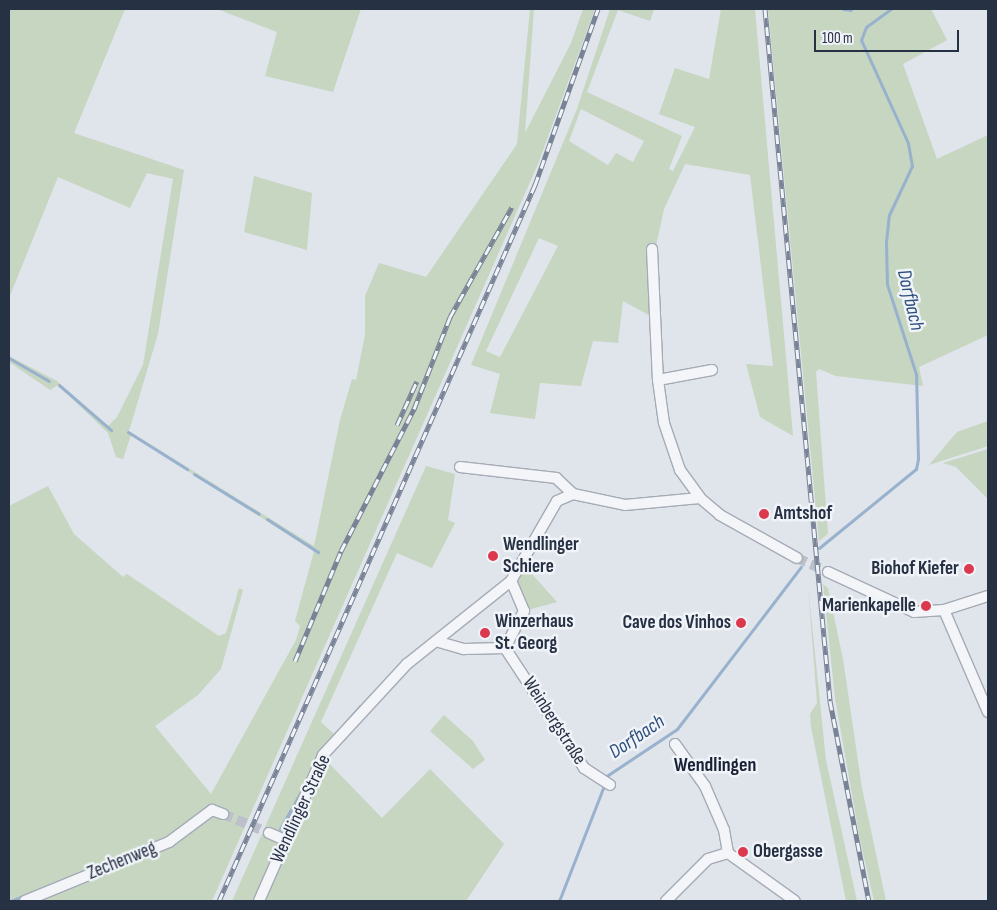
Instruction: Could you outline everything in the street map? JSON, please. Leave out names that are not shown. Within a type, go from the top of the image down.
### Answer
[{"type":"street","points":[[652,249],[658,380],[673,454],[700,498],[720,515],[796,558]]},
{"type":"street","points":[[658,380],[712,370]]},
{"type":"street","points":[[460,467],[556,478],[573,494],[625,505],[700,498]]},
{"type":"street","name":"Wendlinger Straße","points":[[259,901],[323,755],[407,664],[439,642],[512,581],[558,502],[573,494]]},
{"type":"street","points":[[828,572],[897,607],[927,613],[944,610],[988,596]]},
{"type":"street","points":[[439,642],[464,649],[505,648],[524,610],[512,581]]},
{"type":"street","points":[[944,610],[988,712]]},
{"type":"street","name":"Weinbergstraße","points":[[505,648],[570,749],[606,783]]},
{"type":"street","points":[[675,744],[706,786],[728,853],[794,901]]},
{"type":"street","name":"Zechenweg","points":[[25,901],[169,842],[212,810],[223,814]]},
{"type":"street","points":[[269,833],[285,840]]},
{"type":"street","points":[[666,901],[708,859],[728,853]]},
{"type":"green space","points":[[9,9],[125,9],[74,133],[184,170],[158,334],[129,431],[314,546],[340,420],[352,379],[356,380],[365,335],[365,296],[379,263],[426,277],[517,144],[530,9],[534,9],[525,133],[571,43],[583,9],[595,9],[538,164],[212,901],[9,901],[9,506],[48,486],[74,534],[123,577],[127,574],[219,636],[226,633],[239,588],[243,590],[221,669],[198,695],[155,726],[211,794],[296,640],[300,626],[295,621],[314,551],[131,435],[123,459],[116,457],[108,433],[58,385],[50,390],[9,362],[9,356],[57,381],[107,427],[117,417],[143,365],[173,179],[147,173],[130,208],[58,177],[9,298]]},
{"type":"green space","points":[[217,9],[361,9],[333,92],[265,76],[277,32]]},
{"type":"green space","points":[[610,9],[654,9],[650,21],[618,10],[587,92],[682,136],[669,169],[673,171],[695,127],[659,114],[675,68],[709,79],[721,9],[755,9],[793,436],[760,417],[746,364],[773,366],[750,175],[685,164],[664,209],[656,246],[651,246],[652,317],[623,301],[618,343],[593,341],[581,386],[540,383],[535,419],[490,413],[500,374],[471,365],[577,109]],"holes":[[[581,109],[644,141],[633,162],[616,153],[608,165],[569,141]],[[539,238],[558,246],[500,357],[486,351]]]},
{"type":"green space","points":[[768,9],[931,9],[947,40],[903,64],[937,159],[988,135],[988,335],[919,367],[923,386],[836,376],[819,369],[816,372],[828,534],[819,541]]},
{"type":"green space","points":[[254,176],[312,193],[307,250],[244,232]]},
{"type":"green space","points":[[988,421],[988,446],[929,465],[957,432]]},
{"type":"green space","points":[[988,449],[988,499],[956,467],[943,463]]},
{"type":"green space","points":[[426,466],[455,474],[448,520],[455,523],[432,568],[397,553],[321,722],[335,735],[320,754],[382,818],[430,769],[504,844],[466,901],[232,901]]},
{"type":"green space","points":[[522,563],[557,602],[524,611],[511,581]]},
{"type":"green space","points":[[823,584],[828,588],[843,659],[862,788],[886,901],[874,901],[860,840],[835,698]]},
{"type":"green space","points":[[808,586],[826,760],[857,901],[846,901],[811,727],[810,714],[817,703]]},
{"type":"green space","points":[[444,715],[473,741],[485,760],[473,769],[430,731]]},
{"type":"waterway","points":[[843,9],[851,10]]},
{"type":"waterway","name":"Dorfbach","points":[[819,548],[916,469],[918,459],[916,374],[887,284],[886,242],[889,215],[912,166],[908,143],[861,40],[866,27],[891,9]]},
{"type":"waterway","points":[[9,358],[49,381]]},
{"type":"waterway","points":[[59,385],[111,430]]},
{"type":"waterway","points":[[128,432],[187,469]]},
{"type":"waterway","points":[[194,474],[259,514]]},
{"type":"waterway","points":[[267,519],[318,552]]},
{"type":"waterway","name":"Dorfbach","points":[[559,901],[608,775],[677,729],[801,567]]},
{"type":"waterway","points":[[325,746],[360,706]]},
{"type":"waterway","points":[[280,829],[304,786]]},
{"type":"waterway","points":[[11,901],[158,841]]},
{"type":"tunnel","points":[[797,558],[828,572]]},
{"type":"tunnel","points":[[223,814],[269,833]]},
{"type":"railway","points":[[219,901],[535,185],[598,9]]},
{"type":"railway","points":[[765,9],[830,701],[869,901]]},
{"type":"railway","points":[[295,661],[341,551],[414,409],[450,317],[512,207]]},
{"type":"railway","points":[[397,425],[417,381]]},
{"type":"place","name":"Amtshof","points":[[764,514]]},
{"type":"place","name":"Wendlinger Schiere","points":[[493,556]]},
{"type":"place","name":"Biohof Kiefer","points":[[969,569]]},
{"type":"place","name":"Marienkapelle","points":[[926,606]]},
{"type":"place","name":"Cave dos Vinhos","points":[[741,623]]},
{"type":"place","name":"Winzerhaus St. Georg","points":[[485,633]]},
{"type":"place","name":"Obergasse","points":[[743,852]]},
{"type":"district","name":"Wendlingen","points":[[715,765]]}]
